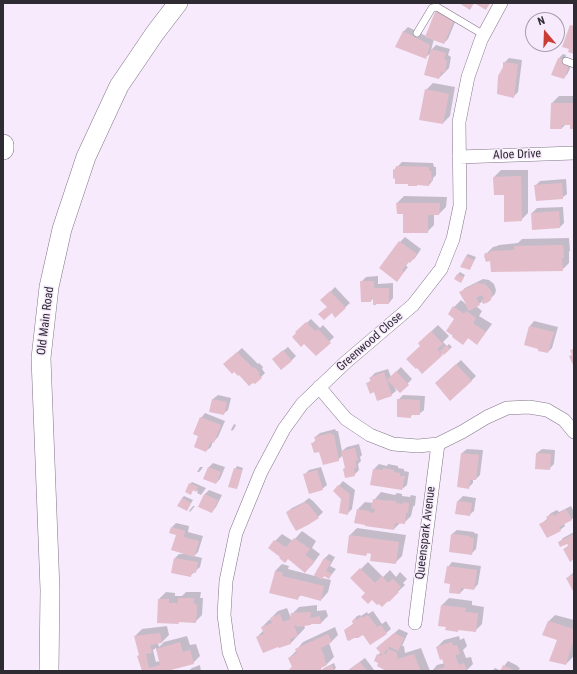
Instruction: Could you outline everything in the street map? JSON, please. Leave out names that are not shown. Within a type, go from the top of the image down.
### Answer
[{"type":"street","name":"Old Main Road","points":[[49,671],[50,590],[41,358],[49,287],[62,229],[86,157],[119,86],[154,33],[178,3]]},
{"type":"street","name":"Greenwood Close","points":[[236,671],[228,652],[224,615],[226,581],[236,533],[261,472],[284,429],[302,404],[346,362],[413,305],[441,269],[453,239],[460,206],[459,122],[468,77],[484,35],[501,3]]},
{"type":"street","name":"Aloe Drive","points":[[459,157],[574,153]]},
{"type":"street","points":[[319,387],[346,419],[370,435],[393,444],[418,446],[438,444],[487,417],[507,408],[529,407],[547,410],[564,420],[574,432]]},
{"type":"street","name":"Queenspark Avenue","points":[[415,623],[438,444]]},
{"type":"lane","points":[[417,33],[432,8],[437,7],[484,35]]},
{"type":"lane","points":[[566,60],[574,64]]},
{"type":"building","points":[[459,3],[474,3],[470,10]]},
{"type":"building","points":[[474,3],[490,3],[486,10]]},
{"type":"building","points":[[435,12],[454,20],[444,44],[425,37]]},
{"type":"building","points":[[570,25],[574,26],[574,54],[568,52],[569,49],[565,48],[565,39]]},
{"type":"building","points":[[403,31],[430,45],[426,59],[395,47]]},
{"type":"building","points":[[431,49],[446,53],[444,59],[447,61],[445,73],[441,72],[439,79],[424,75]]},
{"type":"building","points":[[558,58],[562,59],[561,62],[569,65],[564,79],[551,75]]},
{"type":"building","points":[[503,62],[518,64],[514,98],[497,94],[498,76],[503,67]]},
{"type":"building","points":[[425,89],[449,94],[443,124],[419,120]]},
{"type":"building","points":[[551,103],[574,103],[574,129],[570,129],[570,125],[562,125],[562,129],[550,129]]},
{"type":"building","points":[[396,166],[429,167],[432,181],[429,181],[429,186],[408,186],[408,184],[395,184],[395,178],[393,179],[393,169],[395,170]]},
{"type":"building","points":[[521,176],[522,221],[504,222],[504,195],[494,195],[493,177]]},
{"type":"building","points":[[562,183],[563,199],[536,201],[534,185]]},
{"type":"building","points":[[396,203],[440,203],[439,215],[428,215],[428,233],[403,233],[403,214],[397,214]]},
{"type":"building","points":[[559,211],[560,228],[532,230],[531,213]]},
{"type":"building","points":[[399,241],[417,254],[410,263],[408,262],[402,271],[404,272],[397,282],[379,268]]},
{"type":"building","points":[[563,245],[563,271],[491,272],[490,261],[486,262],[484,256],[485,253],[489,253],[491,251],[514,250],[514,246]]},
{"type":"building","points":[[466,256],[474,260],[470,270],[460,267]]},
{"type":"building","points":[[457,274],[464,277],[461,283],[454,279]]},
{"type":"building","points":[[360,281],[374,281],[374,288],[389,288],[389,304],[373,305],[373,298],[371,298],[371,302],[361,302]]},
{"type":"building","points":[[477,283],[484,284],[489,288],[492,293],[491,300],[483,304],[481,300],[484,299],[482,295],[476,298],[480,305],[469,311],[459,292]]},
{"type":"building","points":[[330,291],[346,308],[335,318],[332,313],[324,320],[318,314],[327,307],[320,300]]},
{"type":"building","points":[[453,306],[464,314],[466,311],[476,318],[473,323],[486,332],[477,345],[468,338],[463,345],[446,331],[454,319],[448,314]]},
{"type":"building","points":[[306,322],[315,331],[318,329],[331,343],[316,356],[304,344],[301,347],[292,337],[296,333],[295,332]]},
{"type":"building","points":[[529,326],[554,332],[548,353],[538,351],[538,349],[524,345]]},
{"type":"building","points":[[431,331],[443,344],[437,349],[443,355],[422,374],[406,359],[420,346],[418,343]]},
{"type":"building","points":[[446,345],[450,349],[444,355],[440,351]]},
{"type":"building","points":[[574,349],[573,365],[569,356],[572,355],[570,350]]},
{"type":"building","points":[[283,350],[292,361],[281,370],[272,359]]},
{"type":"building","points":[[237,352],[260,373],[258,374],[262,378],[255,384],[253,383],[249,386],[239,375],[238,376],[234,372],[232,374],[223,364]]},
{"type":"building","points":[[456,364],[472,381],[450,401],[435,383]]},
{"type":"building","points":[[396,371],[409,385],[400,393],[387,380]]},
{"type":"building","points":[[384,372],[392,396],[377,401],[374,392],[370,394],[366,383],[371,381],[369,378]]},
{"type":"building","points":[[212,399],[227,402],[224,415],[209,412]]},
{"type":"building","points":[[397,399],[420,400],[420,415],[411,415],[411,418],[397,417]]},
{"type":"building","points":[[200,417],[221,425],[214,443],[211,441],[206,452],[194,447],[198,436],[193,434]]},
{"type":"building","points":[[331,433],[334,435],[339,461],[323,465],[319,452],[314,453],[311,443],[316,442],[314,437]]},
{"type":"building","points":[[355,448],[358,460],[355,461],[357,467],[354,468],[355,476],[345,478],[343,469],[345,468],[341,451]]},
{"type":"building","points":[[461,453],[479,455],[476,480],[470,480],[469,489],[457,487]]},
{"type":"building","points":[[536,453],[551,454],[550,470],[535,469]]},
{"type":"building","points":[[208,467],[221,472],[216,484],[203,479]]},
{"type":"building","points":[[234,468],[242,470],[237,489],[228,487]]},
{"type":"building","points":[[383,468],[394,470],[394,472],[400,473],[400,476],[405,476],[402,490],[370,485],[373,469],[382,470]]},
{"type":"building","points":[[317,470],[323,490],[309,494],[303,474]]},
{"type":"building","points":[[189,483],[198,487],[196,492],[193,490],[191,495],[185,492]]},
{"type":"building","points":[[338,485],[350,494],[348,515],[339,513],[341,499],[333,491]]},
{"type":"building","points":[[204,494],[218,500],[212,513],[198,507]]},
{"type":"building","points":[[182,498],[191,503],[187,511],[177,506]]},
{"type":"building","points":[[373,499],[396,501],[396,503],[403,504],[403,502],[409,503],[405,524],[395,523],[394,530],[354,523],[357,509],[374,513],[375,509],[371,508]]},
{"type":"building","points":[[457,501],[472,503],[470,516],[455,514]]},
{"type":"building","points":[[304,502],[309,505],[319,518],[296,531],[286,512]]},
{"type":"building","points":[[566,509],[572,520],[559,527],[561,531],[547,538],[539,524],[548,520],[546,517],[553,514],[554,516]]},
{"type":"building","points":[[171,527],[185,531],[184,537],[199,541],[194,557],[171,550],[176,535],[169,533]]},
{"type":"building","points":[[451,534],[470,536],[470,538],[474,538],[472,555],[449,552]]},
{"type":"building","points":[[574,534],[574,559],[570,562],[563,549],[569,546],[567,544],[560,547],[558,542]]},
{"type":"building","points":[[349,535],[399,542],[396,564],[370,561],[371,554],[367,553],[366,556],[347,553]]},
{"type":"building","points":[[294,538],[310,549],[305,555],[314,561],[305,573],[288,559],[285,563],[268,548],[274,540],[286,547]]},
{"type":"building","points":[[174,558],[198,562],[196,573],[192,572],[191,577],[171,573]]},
{"type":"building","points":[[324,558],[331,562],[326,571],[332,574],[329,579],[324,576],[322,580],[314,575]]},
{"type":"building","points":[[447,566],[477,570],[474,590],[461,588],[460,594],[449,593],[450,584],[444,583]]},
{"type":"building","points":[[360,568],[375,583],[382,576],[388,583],[393,579],[401,587],[397,591],[399,592],[382,607],[379,604],[377,605],[372,600],[368,604],[361,597],[365,593],[350,578]]},
{"type":"building","points":[[275,571],[283,573],[282,576],[324,586],[321,601],[299,595],[298,600],[269,593]]},
{"type":"building","points":[[572,575],[574,578],[573,591],[566,578]]},
{"type":"building","points":[[178,598],[194,598],[194,604],[197,605],[196,623],[157,623],[158,599],[169,599],[169,603],[177,603],[178,605]]},
{"type":"building","points":[[441,605],[466,608],[465,612],[478,613],[476,632],[445,630],[446,627],[438,626]]},
{"type":"building","points":[[311,612],[310,618],[320,616],[321,624],[311,624],[297,627],[294,625],[298,636],[290,639],[291,644],[263,653],[256,637],[264,634],[261,627],[272,623],[270,618],[280,614],[283,622],[290,619],[291,613]]},
{"type":"building","points":[[368,615],[377,627],[381,625],[387,634],[370,645],[363,635],[349,641],[347,640],[344,630],[353,624],[352,621],[355,618],[356,620],[362,616],[363,618]]},
{"type":"building","points":[[548,621],[574,629],[574,644],[572,644],[566,665],[549,661],[557,640],[542,635]]},
{"type":"building","points":[[160,633],[162,643],[150,645],[152,653],[146,654],[149,668],[160,665],[156,649],[180,642],[183,652],[190,650],[194,664],[167,671],[142,671],[137,656],[139,655],[134,636]]},
{"type":"building","points":[[394,633],[404,638],[398,651],[388,646],[389,648],[383,653],[386,654],[388,649],[397,653],[398,659],[414,654],[421,671],[386,671],[377,666],[378,663],[374,661],[377,654],[382,655],[376,648]]},
{"type":"building","points":[[328,634],[332,642],[321,648],[327,665],[318,671],[291,671],[289,669],[292,667],[288,658],[297,653],[295,649]]},
{"type":"building","points":[[452,642],[453,646],[457,645],[460,654],[455,655],[459,665],[464,663],[467,671],[433,671],[445,667],[442,659],[440,660],[436,647]]},
{"type":"building","points":[[360,662],[367,671],[347,671]]},
{"type":"building","points":[[332,665],[334,671],[321,671],[321,670]]},
{"type":"building","points":[[503,665],[515,671],[500,671]]}]
